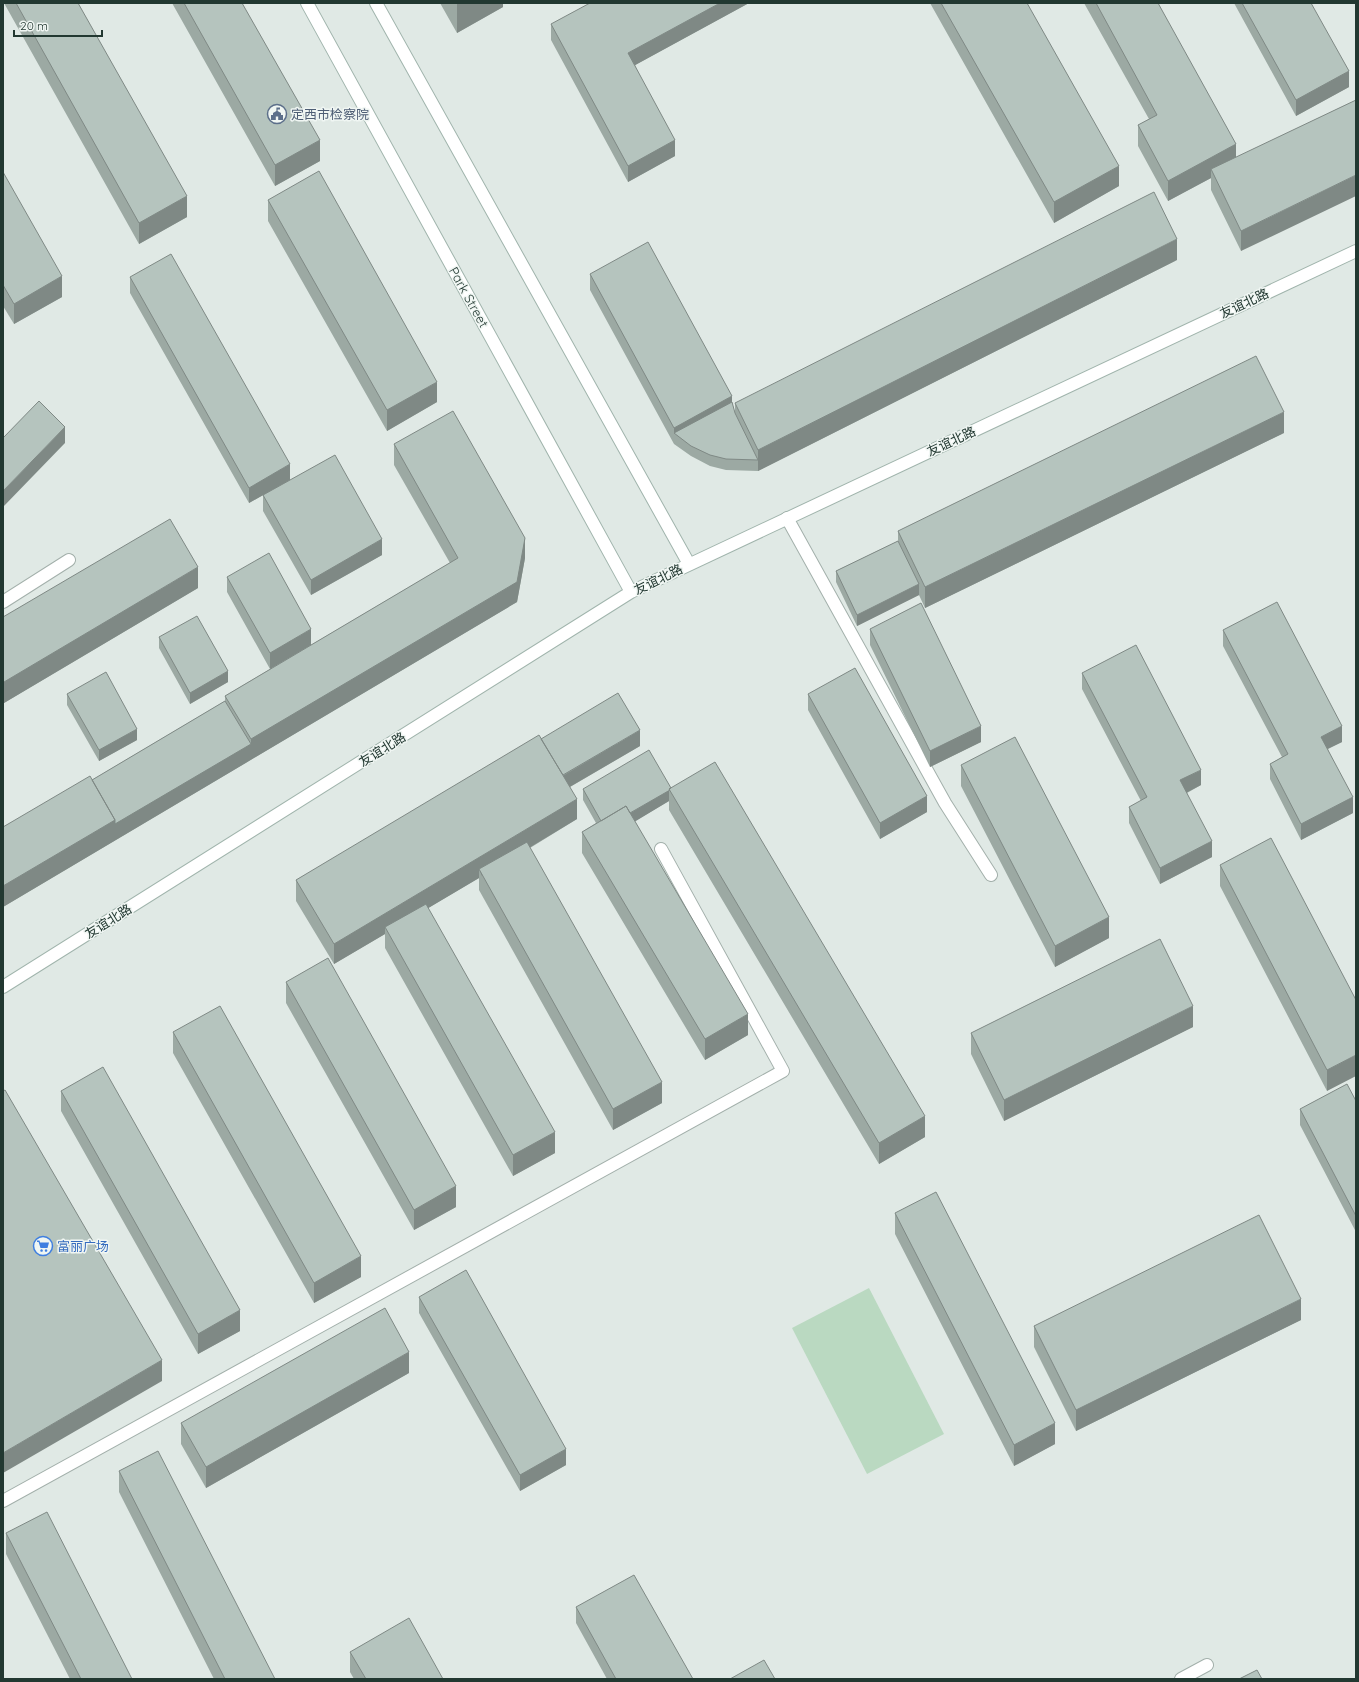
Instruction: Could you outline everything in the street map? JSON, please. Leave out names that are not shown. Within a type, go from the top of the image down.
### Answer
[{"type":"street","name":"Park Street","points":[[307,3],[631,592]]},
{"type":"street","points":[[376,3],[689,564]]},
{"type":"street","name":"友谊北路","points":[[3,987],[631,592],[1356,251]]},
{"type":"street","points":[[787,518],[945,803],[991,875]]},
{"type":"street","points":[[3,602],[70,560]]},
{"type":"street","points":[[3,1501],[783,1071],[661,849]]},
{"type":"street","points":[[1181,1679],[1207,1665]]},
{"type":"green space","points":[[869,1288],[944,1434],[867,1474],[792,1328]]},
{"type":"building","points":[[16,3],[78,3],[187,196],[139,223]]},
{"type":"building","points":[[184,3],[242,3],[320,140],[275,165]]},
{"type":"building","points":[[590,3],[720,3],[628,53],[675,140],[628,166],[551,24]]},
{"type":"building","points":[[941,3],[1027,3],[1119,166],[1054,202]]},
{"type":"building","points":[[1096,3],[1158,3],[1236,144],[1168,181],[1138,125],[1157,115]]},
{"type":"building","points":[[1242,3],[1311,3],[1349,71],[1296,100]]},
{"type":"building","points":[[1356,100],[1356,175],[1241,231],[1211,169]]},
{"type":"building","points":[[319,171],[437,382],[387,410],[268,200]]},
{"type":"building","points":[[3,172],[62,276],[14,304],[3,285]]},
{"type":"building","points":[[1154,192],[1177,239],[758,450],[735,403]]},
{"type":"building","points":[[648,242],[732,396],[674,428],[590,274]]},
{"type":"building","points":[[171,254],[290,464],[249,488],[130,277]]},
{"type":"building","points":[[1256,356],[1284,412],[925,587],[898,531]]},
{"type":"building","points":[[39,401],[65,427],[3,491],[3,438]]},
{"type":"building","points":[[732,402],[735,413],[758,460],[726,459],[710,455],[691,446],[674,433]]},
{"type":"building","points":[[453,411],[525,538],[517,582],[251,739],[225,696],[458,558],[394,444]]},
{"type":"building","points":[[335,455],[382,539],[311,580],[263,495]]},
{"type":"building","points":[[170,519],[198,567],[4,682],[3,681],[3,617]]},
{"type":"building","points":[[898,541],[919,584],[857,615],[836,571]]},
{"type":"building","points":[[269,553],[311,629],[270,653],[227,577]]},
{"type":"building","points":[[1277,602],[1342,726],[1321,737],[1353,797],[1301,824],[1270,764],[1288,754],[1223,630]]},
{"type":"building","points":[[921,603],[981,726],[930,751],[870,629]]},
{"type":"building","points":[[197,616],[228,671],[190,693],[159,637]]},
{"type":"building","points":[[1136,645],[1201,770],[1180,780],[1212,841],[1160,868],[1129,807],[1147,797],[1082,673]]},
{"type":"building","points":[[855,668],[927,796],[880,823],[808,694]]},
{"type":"building","points":[[106,672],[137,729],[99,750],[67,694]]},
{"type":"building","points":[[618,693],[640,730],[563,775],[541,739]]},
{"type":"building","points":[[225,701],[251,744],[115,824],[115,820],[92,780]]},
{"type":"building","points":[[539,735],[577,799],[334,944],[296,880]]},
{"type":"building","points":[[1015,737],[1109,917],[1055,946],[961,765]]},
{"type":"building","points":[[649,750],[671,788],[669,789],[670,790],[630,813],[626,806],[601,821],[583,789]]},
{"type":"building","points":[[715,762],[925,1116],[879,1143],[669,789]]},
{"type":"building","points":[[90,776],[115,820],[3,886],[3,827]]},
{"type":"building","points":[[626,806],[748,1014],[705,1039],[582,832]]},
{"type":"building","points":[[1271,838],[1356,1000],[1356,1055],[1327,1070],[1220,865]]},
{"type":"building","points":[[527,842],[662,1082],[613,1109],[479,869]]},
{"type":"building","points":[[426,904],[555,1132],[513,1155],[385,927]]},
{"type":"building","points":[[1160,939],[1193,1006],[1004,1100],[971,1033]]},
{"type":"building","points":[[328,958],[456,1186],[414,1210],[286,982]]},
{"type":"building","points":[[220,1006],[361,1256],[314,1283],[173,1032]]},
{"type":"building","points":[[103,1067],[240,1310],[198,1334],[61,1091]]},
{"type":"building","points":[[1347,1084],[1356,1101],[1356,1216],[1300,1109]]},
{"type":"building","name":"富丽广场","points":[[5,1090],[162,1360],[3,1453],[3,1091]]},
{"type":"building","points":[[936,1192],[1055,1423],[1014,1445],[895,1213]]},
{"type":"building","points":[[1259,1215],[1301,1299],[1076,1410],[1034,1326]]},
{"type":"building","points":[[466,1270],[566,1449],[520,1475],[419,1297]]},
{"type":"building","points":[[385,1308],[409,1352],[206,1467],[181,1423]]},
{"type":"building","points":[[158,1451],[275,1679],[225,1679],[119,1471]]},
{"type":"building","points":[[47,1512],[132,1679],[81,1679],[6,1533]]},
{"type":"building","points":[[634,1575],[693,1679],[616,1679],[576,1607]]},
{"type":"building","points":[[409,1618],[443,1679],[366,1679],[350,1652]]},
{"type":"building","points":[[764,1660],[775,1679],[730,1679]]},
{"type":"building","points":[[1257,1670],[1262,1679],[1239,1679]]},
{"type":"place","name":"定西市检察院","points":[[277,114]]},
{"type":"place","name":"富丽广场","points":[[43,1246]]}]
